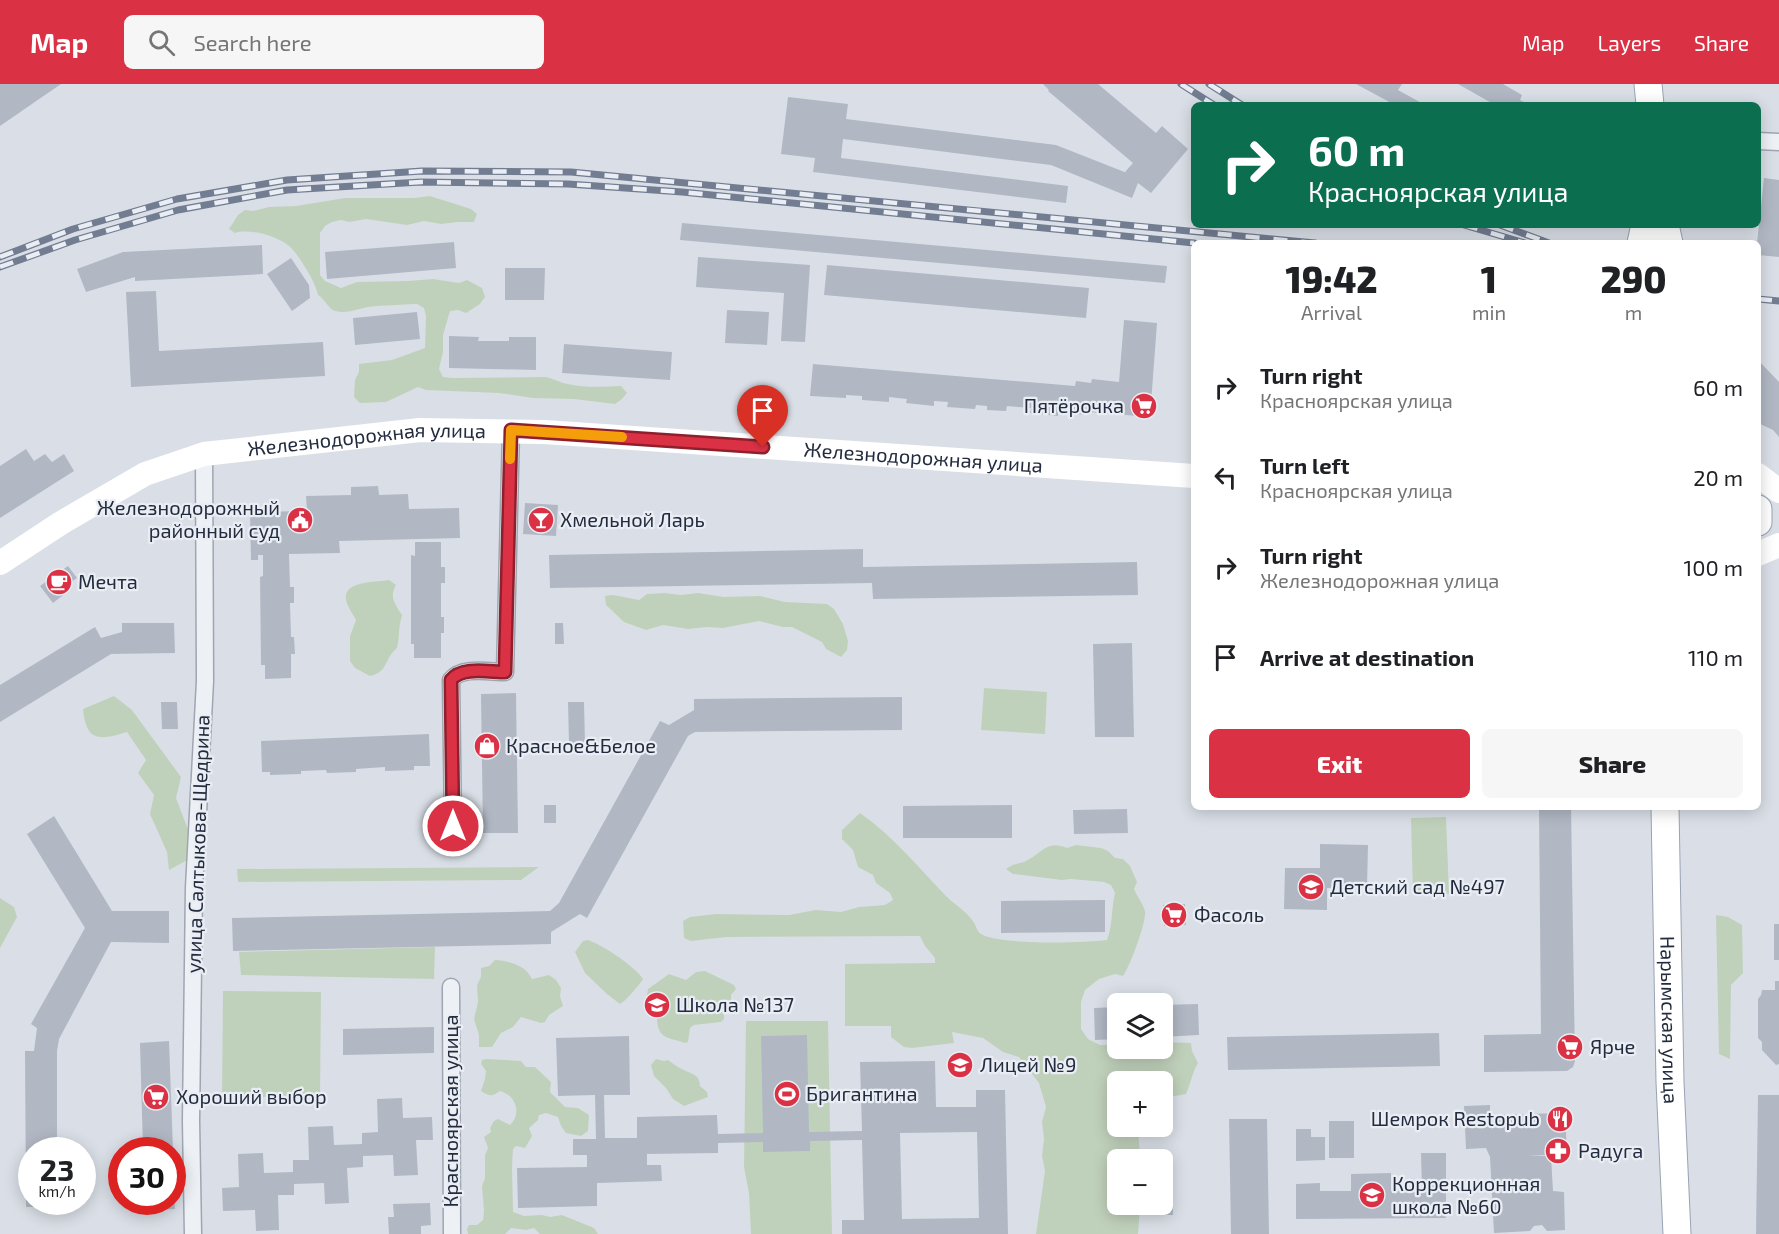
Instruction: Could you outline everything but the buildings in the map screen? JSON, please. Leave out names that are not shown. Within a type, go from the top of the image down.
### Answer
[{"type":"main road","points":[[1648,84],[1650,102]]},
{"type":"main road","name":"Нарымская улица","points":[[1665,810],[1670,1082],[1677,1234]]},
{"type":"street","points":[[1761,141],[1779,142]]},
{"type":"street","name":"Железнодорожная улица","points":[[0,563],[61,523],[145,474],[204,454],[420,430],[511,430],[1191,476]]},
{"type":"street","points":[[453,826],[451,680],[455,675],[463,672],[505,672],[511,430]]},
{"type":"street","name":"улица Салтыкова-Щедрина","points":[[193,1234],[191,1121],[194,888],[205,681],[204,454]]},
{"type":"street","points":[[1761,478],[1779,490]]},
{"type":"street","points":[[1761,553],[1779,544]]},
{"type":"street","name":"Красноярская улица","points":[[451,987],[452,1234]]},
{"type":"green space","points":[[430,196],[471,209],[477,214],[474,222],[441,224],[424,221],[407,225],[366,219],[332,222],[320,233],[320,275],[325,281],[341,288],[357,282],[433,279],[459,283],[467,280],[482,288],[485,297],[480,304],[466,313],[458,310],[450,311],[443,335],[443,352],[439,369],[443,377],[545,377],[577,386],[621,386],[627,393],[622,399],[615,404],[499,393],[426,390],[418,387],[386,402],[360,403],[354,397],[359,364],[392,360],[425,348],[424,308],[417,304],[374,306],[348,312],[335,311],[318,295],[306,269],[289,246],[263,234],[235,233],[229,229],[238,215],[245,210],[296,206],[345,198]]},
{"type":"green space","points":[[389,580],[396,585],[393,597],[402,615],[398,643],[383,668],[370,676],[355,668],[350,661],[350,636],[356,620],[347,604],[346,593],[362,583]]},
{"type":"green space","points":[[698,593],[724,597],[760,596],[785,602],[827,604],[834,609],[843,624],[848,641],[847,650],[841,657],[826,649],[822,642],[792,627],[759,621],[723,628],[688,629],[663,625],[646,630],[624,622],[606,605],[605,596],[613,595],[639,600],[647,594],[681,595]]},
{"type":"green space","points":[[984,688],[1047,692],[1045,734],[981,730]]},
{"type":"green space","points":[[114,696],[132,710],[181,777],[176,798],[194,845],[191,858],[169,870],[167,852],[150,814],[154,795],[138,773],[146,760],[127,732],[102,737],[91,733],[87,728],[83,709]]},
{"type":"green space","points":[[860,813],[894,842],[946,896],[967,914],[979,932],[983,935],[1008,940],[1080,942],[1107,940],[1115,893],[1111,885],[1104,882],[1013,874],[1006,869],[1054,845],[1067,848],[1076,845],[1101,848],[1115,858],[1123,859],[1130,866],[1137,882],[1134,889],[1145,911],[1140,934],[1123,976],[1115,974],[1099,979],[1085,990],[1081,1002],[1081,1029],[1088,1039],[1100,1045],[1107,1045],[1107,1059],[1173,1059],[1173,1042],[1191,1043],[1198,1063],[1186,1094],[1173,1096],[1173,1071],[1107,1071],[1107,1137],[1139,1137],[1139,1149],[1107,1149],[1107,1215],[1139,1215],[1138,1234],[1036,1234],[1045,1171],[1042,1156],[1044,1139],[1042,1122],[1046,1107],[1039,1083],[1019,1057],[1003,1052],[983,1038],[952,1032],[954,1043],[912,1048],[904,1047],[891,1037],[891,1026],[845,1026],[845,964],[935,963],[935,958],[920,936],[726,937],[691,941],[684,938],[683,921],[690,917],[716,914],[789,915],[816,910],[841,912],[859,907],[885,905],[893,900],[890,893],[876,883],[873,875],[858,867],[853,850],[842,839],[842,830]]},
{"type":"green space","points":[[1446,817],[1449,894],[1413,894],[1411,818]]},
{"type":"green space","points":[[539,867],[521,880],[238,882],[237,869]]},
{"type":"green space","points":[[0,898],[14,907],[17,917],[0,948]]},
{"type":"green space","points":[[1716,915],[1728,917],[1742,925],[1743,973],[1731,985],[1730,1059],[1719,1054]]},
{"type":"green space","points":[[588,940],[622,960],[643,979],[620,1004],[585,973],[575,952],[583,941]]},
{"type":"green space","points":[[435,947],[434,979],[241,975],[239,952]]},
{"type":"green space","points":[[495,960],[521,967],[532,979],[549,975],[561,988],[560,996],[563,1006],[549,1015],[545,1022],[521,1017],[513,1027],[501,1033],[492,1047],[479,1047],[479,1035],[474,1019],[478,1002],[477,985],[481,977],[481,968],[489,966]]},
{"type":"green space","points":[[705,971],[734,985],[736,989],[731,995],[731,1008],[724,1014],[721,1022],[694,1025],[690,1028],[688,1042],[665,1037],[654,1015],[645,1008],[648,989],[669,974],[686,980],[696,972]]},
{"type":"green space","points":[[223,991],[321,992],[320,1098],[222,1096]]},
{"type":"green space","name":"Бригантина","points":[[746,1021],[828,1021],[832,1234],[751,1234],[749,1193],[744,1167]]},
{"type":"green space","points":[[656,1059],[668,1060],[694,1075],[700,1082],[700,1086],[707,1092],[708,1097],[684,1106],[673,1099],[654,1076],[651,1065]]},
{"type":"green space","points":[[482,1060],[521,1061],[526,1067],[535,1067],[551,1082],[550,1092],[565,1107],[578,1108],[589,1115],[588,1131],[581,1136],[566,1133],[558,1117],[546,1113],[539,1115],[538,1120],[529,1128],[532,1136],[525,1148],[516,1146],[513,1149],[513,1212],[524,1216],[562,1215],[594,1228],[598,1234],[540,1234],[534,1228],[526,1230],[511,1228],[505,1234],[468,1234],[469,1225],[477,1225],[483,1220],[482,1186],[485,1178],[485,1155],[488,1148],[484,1137],[491,1132],[490,1128],[494,1121],[498,1119],[510,1125],[516,1116],[516,1105],[506,1093],[500,1091],[490,1095],[481,1091],[486,1071],[481,1064]]},
{"type":"railway","points":[[1181,84],[1209,102]]},
{"type":"railway","points":[[1209,84],[1237,102]]},
{"type":"railway","points":[[0,257],[73,229],[177,199],[287,180],[422,171],[571,172],[1284,240]]},
{"type":"railway","points":[[0,267],[75,240],[178,210],[287,190],[421,182],[568,184],[682,192],[1191,243]]},
{"type":"railway","points":[[1474,228],[1515,240]]},
{"type":"railway","points":[[1508,228],[1541,240]]},
{"type":"railway","points":[[1761,299],[1779,301]]},
{"type":"slow traffic","points":[[510,459],[511,430],[622,437]]},
{"type":"place","name":"Пятёрочка","points":[[1144,406]]},
{"type":"place","name":"Железнодорожный районный суд","points":[[300,520]]},
{"type":"place","name":"Хмельной Ларь","points":[[541,520]]},
{"type":"place","name":"Мечта","points":[[59,582]]},
{"type":"place","name":"Красное&Белое","points":[[487,746]]},
{"type":"place","name":"Детский сад №497","points":[[1311,887]]},
{"type":"place","name":"Фасоль","points":[[1174,915]]},
{"type":"place","name":"Школа №137","points":[[657,1005]]},
{"type":"place","name":"Ярче","points":[[1570,1047]]},
{"type":"place","name":"Лицей №9","points":[[960,1065]]},
{"type":"place","name":"Бригантина","points":[[787,1094]]},
{"type":"place","name":"Хороший выбор","points":[[156,1097]]},
{"type":"place","name":"Шемрок Restopub","points":[[1560,1119]]},
{"type":"place","name":"Радуга","points":[[1558,1151]]},
{"type":"place","name":"Коррекционная школа №60","points":[[1372,1195]]},
{"type":"route","points":[[453,826],[451,680],[455,675],[463,672],[505,672],[511,430],[763,447]]}]
